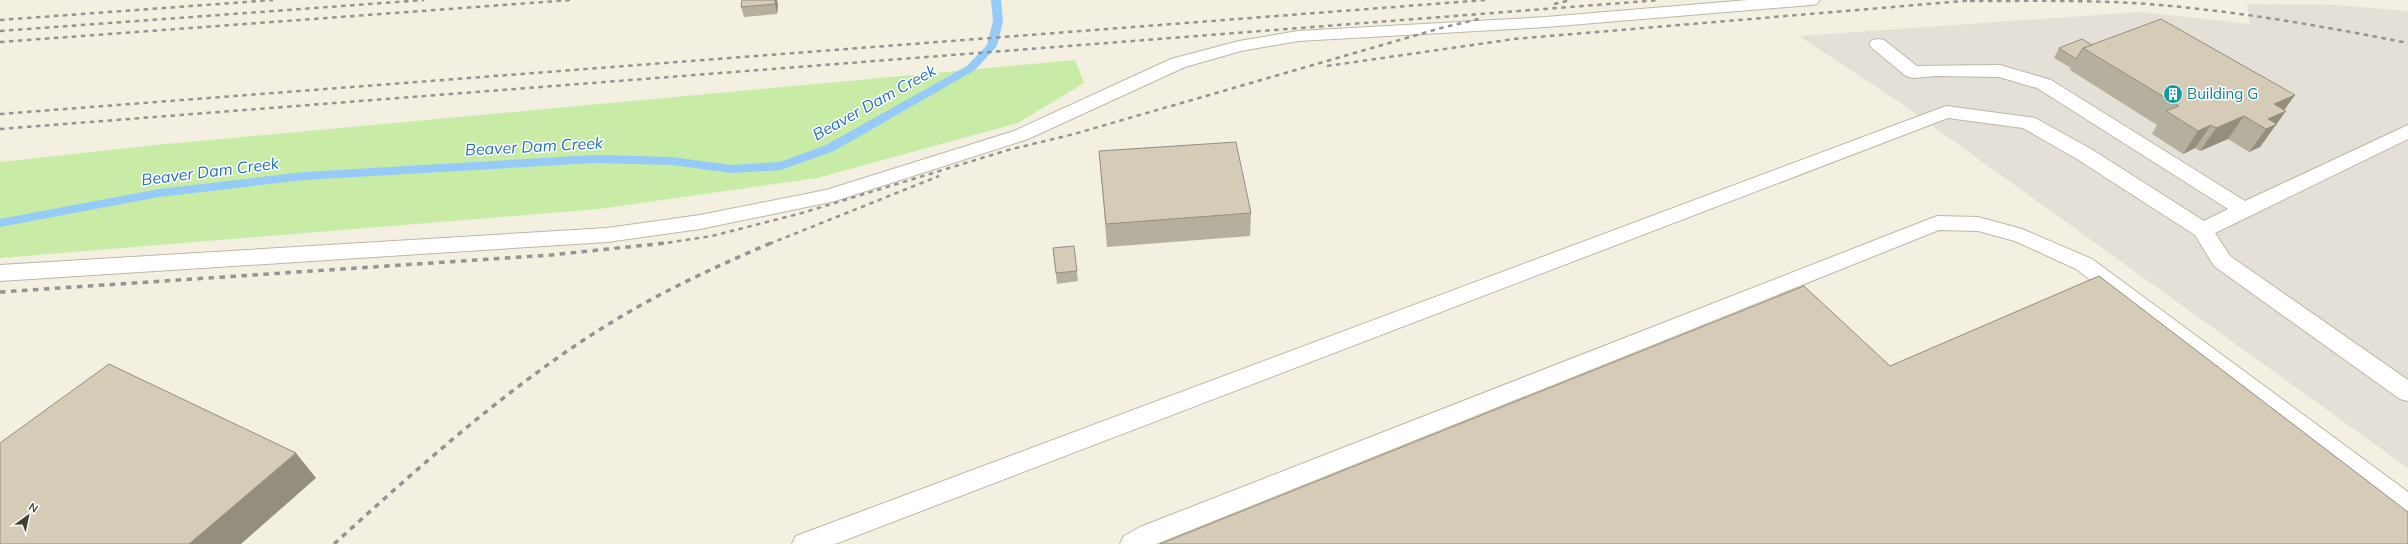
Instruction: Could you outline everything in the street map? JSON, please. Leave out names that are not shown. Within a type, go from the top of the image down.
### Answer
[{"type":"lane","points":[[0,273],[607,234],[654,229],[796,204],[875,182],[1021,135],[1068,116],[1178,63],[1239,46],[1298,36],[1546,22],[1811,0]]},
{"type":"lane","points":[[1878,44],[1913,72],[1936,70],[2000,71],[2044,84],[2244,210]]},
{"type":"lane","points":[[806,544],[1946,112],[2028,122],[2084,154],[2203,230],[2222,261],[2408,392]]},
{"type":"lane","points":[[2203,230],[2408,131]]},
{"type":"lane","points":[[1133,544],[1156,532],[1937,223],[1978,224],[2022,236],[2084,264],[2408,506]]},
{"type":"shaded area","points":[[2247,4],[2334,5],[2408,11],[2408,468],[1902,104],[1799,36],[2141,12],[2250,24]]},
{"type":"green space","points":[[1075,60],[1084,83],[1018,123],[817,178],[599,209],[0,258],[0,162],[156,145]]},
{"type":"building","points":[[742,0],[775,0],[775,4],[741,7]]},
{"type":"building","points":[[2161,19],[2295,95],[2274,104],[2286,111],[2268,119],[2277,124],[2266,129],[2244,116],[2216,128],[2211,125],[2198,131],[2166,111],[2179,106],[2083,48]]},
{"type":"building","points":[[2082,39],[2092,45],[2083,48],[2076,59],[2059,48]]},
{"type":"building","points":[[1236,142],[1251,213],[1106,224],[1099,151]]},
{"type":"building","points":[[1074,246],[1077,271],[1056,273],[1053,248]]},
{"type":"building","points":[[2099,276],[2408,512],[2408,544],[1160,544],[1804,286],[1890,366]]},
{"type":"building","points":[[109,364],[296,453],[189,544],[0,544],[0,443]]},
{"type":"waterway","name":"Beaver Dam Creek","points":[[0,223],[159,193],[304,176],[594,159],[672,161],[731,169],[781,166],[830,148],[971,68],[992,46],[998,21],[996,0]]},
{"type":"railway","points":[[0,20],[273,0]]},
{"type":"railway","points":[[0,31],[424,0]]},
{"type":"railway","points":[[0,42],[571,0]]},
{"type":"railway","points":[[0,114],[1485,0]]},
{"type":"railway","points":[[1554,4],[1571,0]]},
{"type":"railway","points":[[0,129],[1660,0]]},
{"type":"railway","points":[[1327,66],[1514,39],[1975,0]]},
{"type":"railway","points":[[1970,1],[2092,1],[2202,9],[2271,18],[2408,43]]},
{"type":"railway","points":[[665,243],[712,236],[802,213],[1008,150],[1074,134],[1441,28],[1483,18]]},
{"type":"railway","points":[[769,244],[939,176]]},
{"type":"railway","points":[[0,292],[551,255],[665,243]]},
{"type":"railway","points":[[659,244],[665,243]]},
{"type":"railway","points":[[334,544],[405,480],[478,418],[554,360],[593,334],[667,291],[771,243]]},
{"type":"place","name":"Building G","points":[[2173,94]]}]
